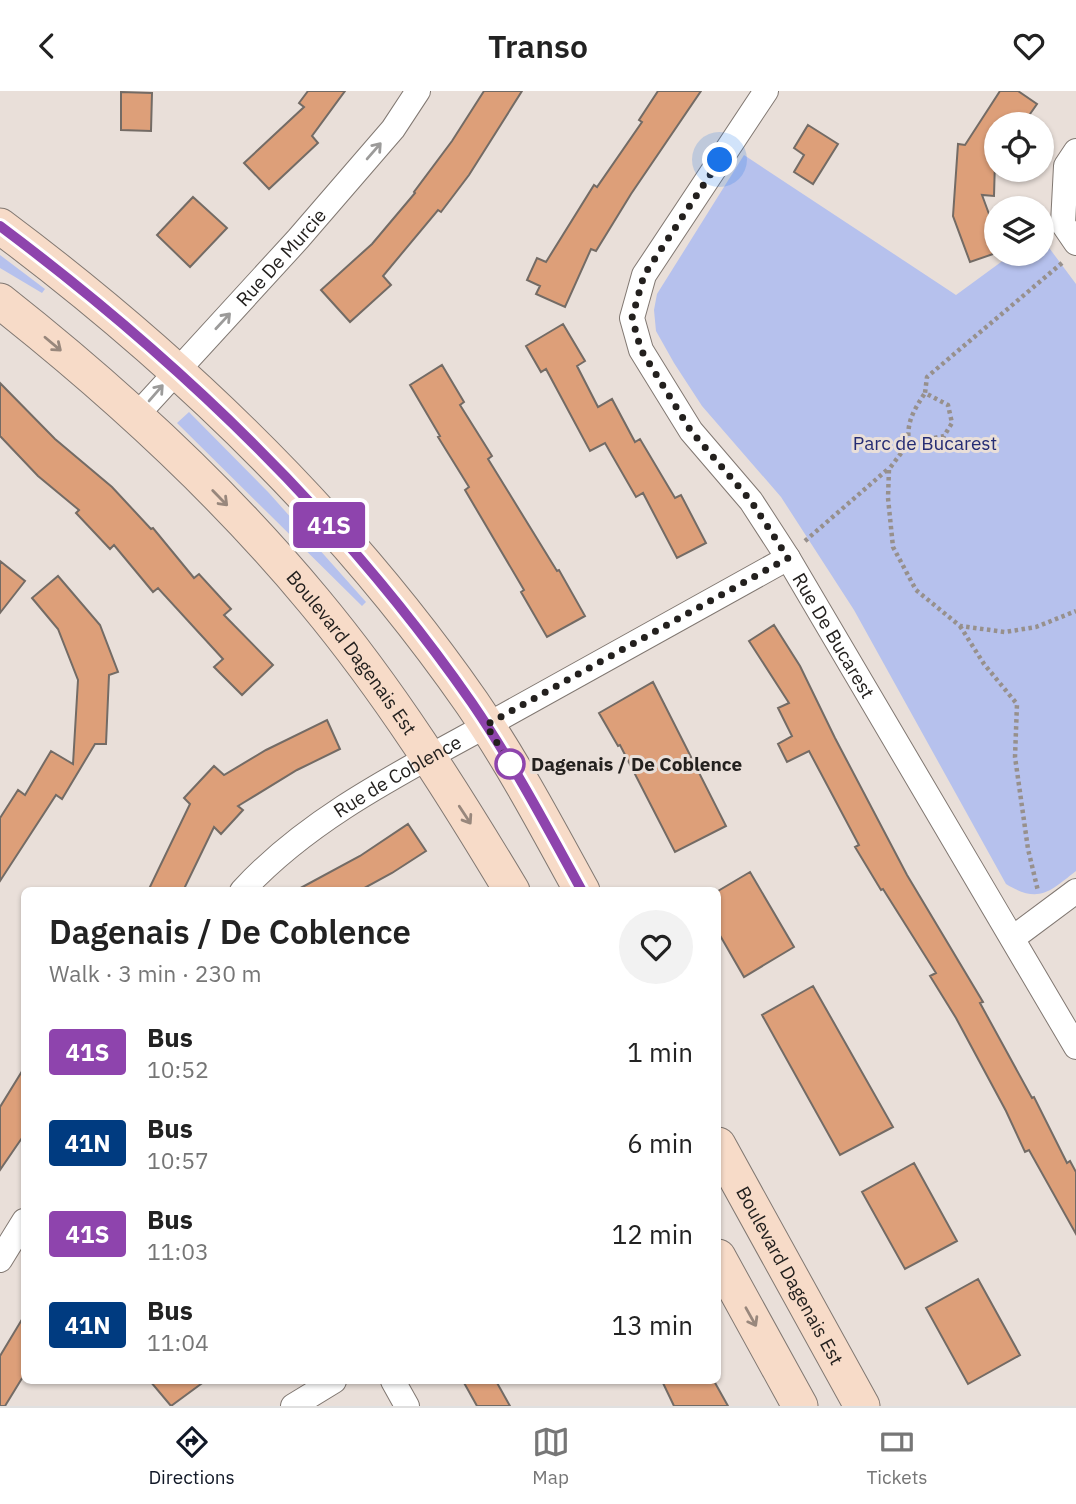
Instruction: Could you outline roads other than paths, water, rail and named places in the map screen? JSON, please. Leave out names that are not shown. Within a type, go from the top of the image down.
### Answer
[{"type":"main road","points":[[0,226],[122,322],[176,371],[248,439],[348,547],[436,655],[486,725],[535,805],[580,887]]},
{"type":"main road","name":"Boulevard Dagenais Est","points":[[0,301],[136,416],[202,479],[288,570],[352,649],[428,758],[509,887]]},
{"type":"main road","name":"Boulevard Dagenais Est","points":[[721,1150],[862,1406]]},
{"type":"main road","points":[[721,1262],[800,1406]]},
{"type":"street","name":"Rue De Murcie","points":[[136,416],[298,239],[384,139],[418,91]]},
{"type":"street","name":"Rue De Bucarest","points":[[766,91],[644,275],[632,318],[641,350],[691,431],[751,501],[788,558],[1076,1047]]},
{"type":"street","points":[[1071,252],[1063,224],[1066,166],[1076,151]]},
{"type":"street","name":"Rue de Coblence","points":[[245,887],[258,872],[335,813],[486,725],[788,558]]},
{"type":"street","points":[[1013,938],[1076,891]]},
{"type":"street","points":[[0,1260],[21,1226]]},
{"type":"street","points":[[293,1406],[329,1384]]},
{"type":"street","points":[[395,1384],[407,1406]]},
{"type":"place","name":"Dagenais / De Coblence","points":[[510,764]]},
{"type":"park label","name":"Parc de Bucarest","points":[[925,443]]}]
